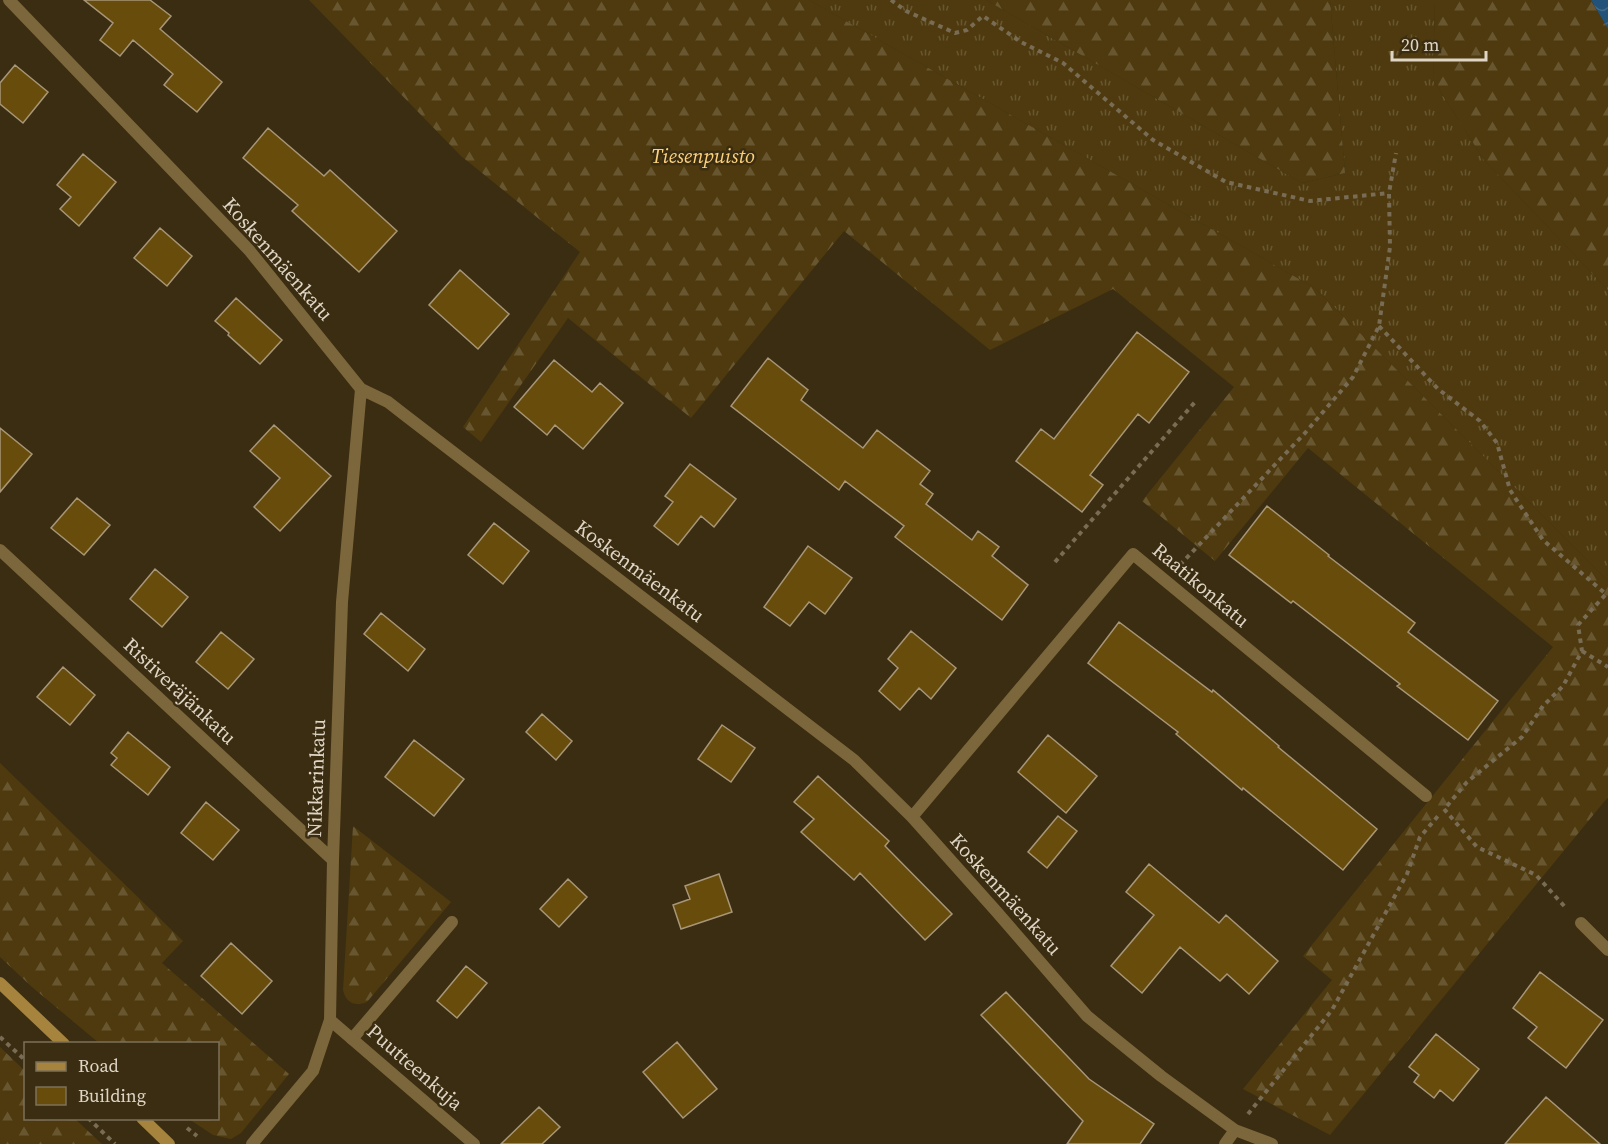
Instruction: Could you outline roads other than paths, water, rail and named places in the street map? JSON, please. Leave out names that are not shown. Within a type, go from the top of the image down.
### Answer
[{"type":"main road","points":[[0,983],[62,1042]]},
{"type":"main road","points":[[143,1120],[169,1144]]},
{"type":"street","name":"Koskenmäenkatu","points":[[9,0],[249,250],[361,389],[388,402],[845,753],[912,818],[1085,1014],[1161,1076],[1235,1130],[1272,1144]]},
{"type":"street","name":"Nikkarinkatu","points":[[252,1144],[312,1071],[330,1020],[342,602],[361,389]]},
{"type":"street","name":"Ristiveräjänkatu","points":[[0,550],[333,860]]},
{"type":"street","name":"Raatikonkatu","points":[[912,818],[1133,554],[1426,796]]},
{"type":"street","points":[[352,1039],[453,922]]},
{"type":"street","points":[[1581,923],[1608,950]]},
{"type":"street","name":"Puutteenkuja","points":[[330,1020],[474,1144]]},
{"type":"street","points":[[1225,1144],[1235,1130]]},
{"type":"water","points":[[1591,0],[1608,0],[1608,29]]},
{"type":"park label","name":"Tiesenpuisto","points":[[703,156]]}]
